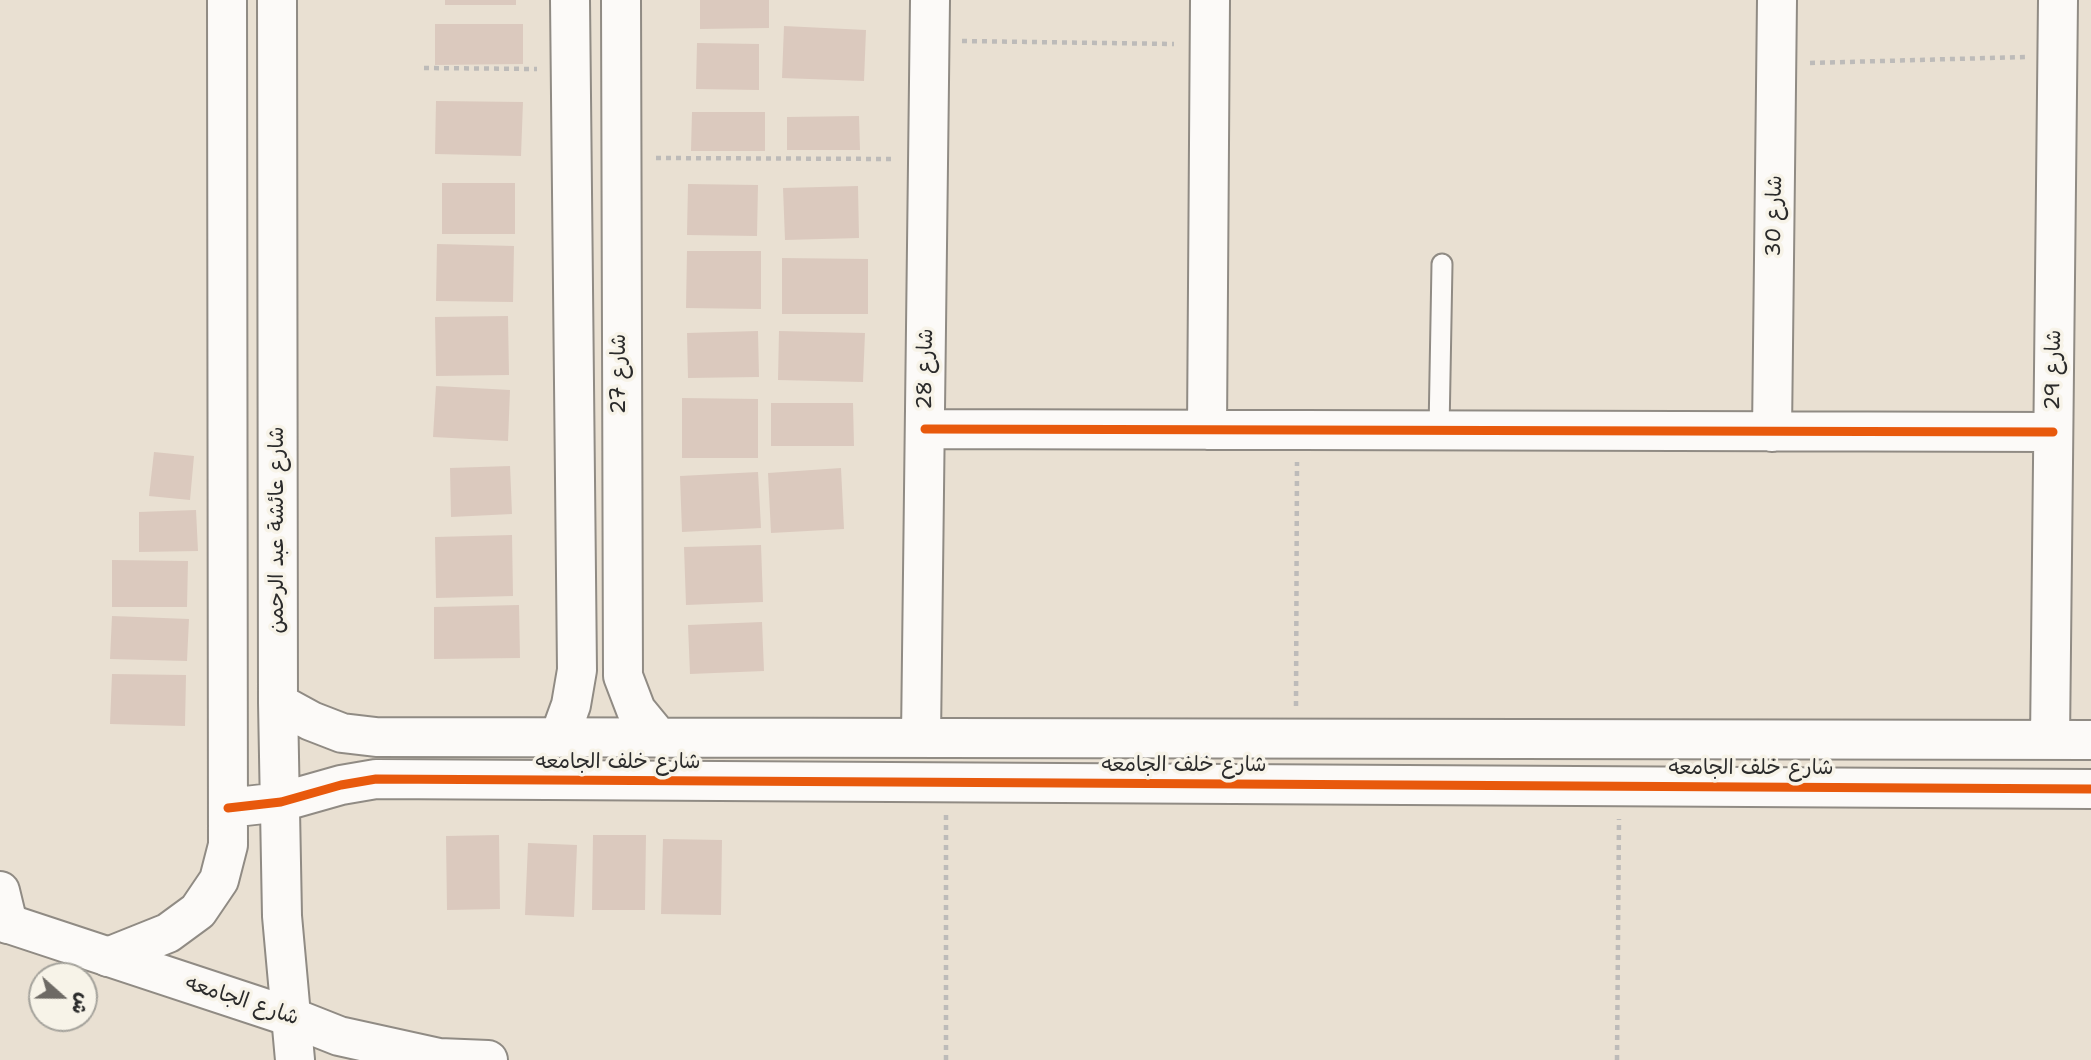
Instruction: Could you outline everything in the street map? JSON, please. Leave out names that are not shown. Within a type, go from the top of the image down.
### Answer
[{"type":"street","points":[[108,957],[168,933],[198,911],[219,880],[228,845],[227,0]]},
{"type":"street","name":"شارع عائشة عبد الرحمن","points":[[276,0],[278,703],[282,916],[295,1060]]},
{"type":"street","points":[[559,738],[571,705],[577,670],[570,0]]},
{"type":"street","name":"شارع 27","points":[[621,0],[623,676],[636,710],[659,738]]},
{"type":"street","name":"شارع 28","points":[[921,737],[930,0]]},
{"type":"street","points":[[1207,430],[1210,0]]},
{"type":"street","name":"شارع 30","points":[[1772,432],[1777,0]]},
{"type":"street","name":"شارع 29","points":[[2050,740],[2058,0]]},
{"type":"street","points":[[925,429],[2053,432]]},
{"type":"street","name":"شارع خلف الجامعه","points":[[278,703],[311,721],[342,733],[376,737],[2091,740]]},
{"type":"street","points":[[1497,785],[1498,740]]},
{"type":"street","name":"شارع خلف الجامعه","points":[[228,808],[281,802],[341,785],[376,779],[2091,789]]},
{"type":"street","name":"شارع الجامعه","points":[[3,912],[108,957],[292,1017],[388,1054],[488,1060]]},
{"type":"lane","points":[[1439,431],[1442,264]]},
{"type":"path","points":[[930,41],[1210,44]]},
{"type":"path","points":[[1777,64],[2057,56]]},
{"type":"path","points":[[424,68],[569,69]]},
{"type":"path","points":[[620,158],[929,159]]},
{"type":"path","points":[[1296,740],[1298,430]]},
{"type":"path","points":[[946,783],[946,1060]]},
{"type":"path","points":[[1616,1060],[1619,786]]},
{"type":"building","points":[[445,0],[516,0],[516,5],[445,5]]},
{"type":"building","points":[[700,0],[769,0],[769,28],[700,29]]},
{"type":"building","points":[[435,24],[523,24],[523,64],[435,65]]},
{"type":"building","points":[[784,26],[866,30],[864,81],[782,78]]},
{"type":"building","points":[[697,43],[759,44],[759,90],[696,89]]},
{"type":"building","points":[[436,101],[523,102],[521,156],[435,154]]},
{"type":"building","points":[[692,112],[765,112],[765,151],[691,151]]},
{"type":"building","points":[[859,116],[860,150],[787,150],[787,117]]},
{"type":"building","points":[[442,183],[515,183],[515,234],[442,234]]},
{"type":"building","points":[[688,184],[758,185],[757,236],[687,235]]},
{"type":"building","points":[[858,186],[859,238],[785,240],[783,188]]},
{"type":"building","points":[[437,244],[514,246],[513,302],[436,301]]},
{"type":"building","points":[[687,251],[761,251],[761,309],[686,308]]},
{"type":"building","points":[[782,258],[868,259],[868,314],[782,314]]},
{"type":"building","points":[[508,316],[509,375],[436,376],[435,317]]},
{"type":"building","points":[[758,331],[759,377],[688,378],[687,333]]},
{"type":"building","points":[[779,331],[865,333],[863,382],[778,380]]},
{"type":"building","points":[[436,386],[510,390],[508,441],[433,437]]},
{"type":"building","points":[[682,398],[758,399],[758,458],[682,458]]},
{"type":"building","points":[[771,403],[853,403],[854,446],[771,446]]},
{"type":"building","points":[[154,452],[194,456],[190,500],[149,496]]},
{"type":"building","points":[[510,466],[512,514],[451,517],[450,468]]},
{"type":"building","points":[[841,468],[844,529],[771,533],[768,473]]},
{"type":"building","points":[[758,472],[761,528],[682,532],[680,476]]},
{"type":"building","points":[[196,510],[198,551],[139,552],[139,512]]},
{"type":"building","points":[[512,535],[513,596],[436,598],[435,537]]},
{"type":"building","points":[[761,545],[763,602],[686,605],[684,547]]},
{"type":"building","points":[[112,560],[188,561],[187,607],[112,607]]},
{"type":"building","points":[[519,605],[520,658],[434,659],[434,607]]},
{"type":"building","points":[[112,616],[189,619],[187,661],[110,659]]},
{"type":"building","points":[[762,622],[764,671],[690,674],[688,625]]},
{"type":"building","points":[[112,674],[186,675],[185,726],[110,724]]},
{"type":"building","points":[[499,835],[500,909],[447,910],[446,836]]},
{"type":"building","points":[[593,835],[646,835],[645,910],[592,910]]},
{"type":"building","points":[[663,839],[722,840],[721,915],[661,914]]},
{"type":"building","points":[[528,843],[577,845],[574,917],[525,915]]},
{"type":"cycle path","points":[[925,429],[2053,432]]},
{"type":"cycle path","points":[[228,808],[281,802],[341,785],[376,779],[2091,789]]}]
